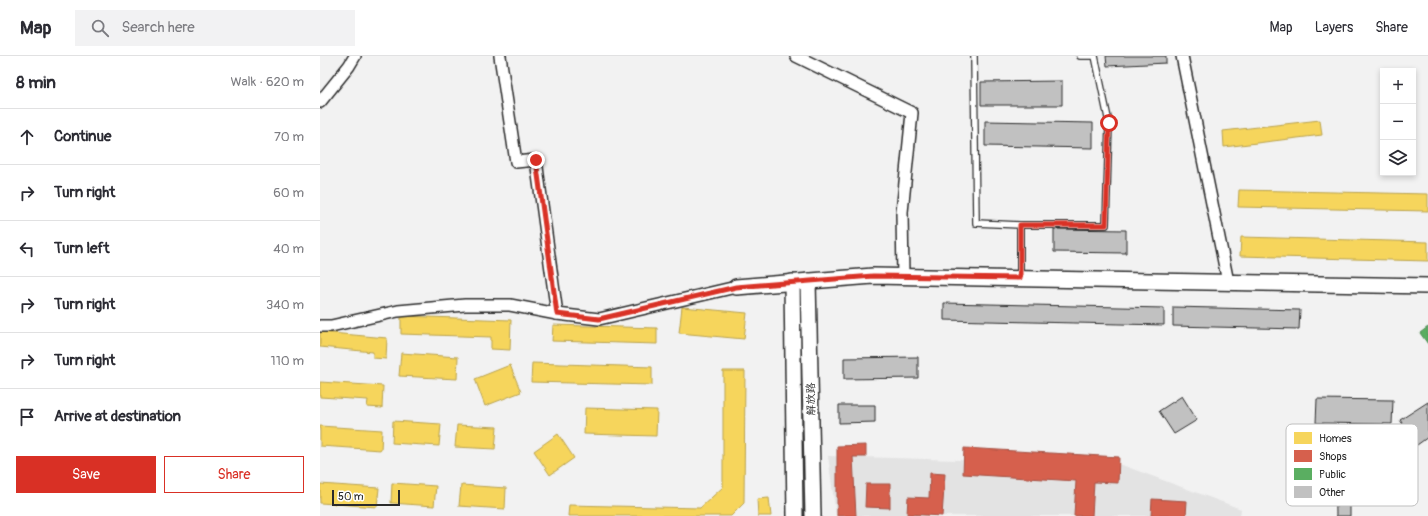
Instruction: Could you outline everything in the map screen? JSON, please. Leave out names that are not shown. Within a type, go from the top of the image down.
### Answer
[{"type":"street","points":[[320,102],[349,66],[355,56]]},
{"type":"street","points":[[500,56],[516,162],[536,160],[557,314]]},
{"type":"street","points":[[796,56],[912,114],[902,212],[903,277]]},
{"type":"street","points":[[1182,56],[1228,282]]},
{"type":"street","points":[[320,326],[331,326],[398,311],[465,305],[510,305],[557,314],[599,319],[736,287],[873,276],[1428,286]]},
{"type":"street","name":"解放路","points":[[808,281],[813,516]]},
{"type":"street","name":"解放路","points":[[792,282],[796,516]]},
{"type":"lane","points":[[974,56],[976,223],[1020,225],[1106,225],[1109,123],[1095,56],[1080,56]]},
{"type":"lane","points":[[1020,225],[1020,278]]},
{"type":"shaded area","points":[[828,456],[1122,465],[1241,509],[1240,516],[836,516]]},
{"type":"building: Homes","points":[[1320,120],[1322,135],[1224,147],[1223,131]]},
{"type":"building: Homes","points":[[1239,190],[1428,194],[1428,211],[1238,207]]},
{"type":"building: Homes","points":[[1241,237],[1428,242],[1428,261],[1240,256]]},
{"type":"building: Homes","points":[[682,307],[747,313],[744,339],[679,333]]},
{"type":"building: Homes","points":[[401,316],[511,320],[510,350],[491,349],[491,337],[401,334]]},
{"type":"building: Homes","points":[[553,325],[657,328],[657,344],[552,341]]},
{"type":"building: Homes","points":[[320,332],[387,338],[386,359],[373,358],[373,352],[320,347]]},
{"type":"building: Homes","points":[[401,353],[458,357],[457,379],[399,376]]},
{"type":"building: Homes","points":[[532,363],[652,367],[652,385],[531,382]]},
{"type":"building: Homes","points":[[510,365],[521,392],[485,406],[475,379]]},
{"type":"building: Homes","points":[[723,371],[745,371],[744,503],[731,516],[568,516],[569,505],[700,508],[723,487]]},
{"type":"building: Homes","points":[[320,382],[383,386],[382,408],[367,407],[368,400],[320,397]]},
{"type":"building: Homes","points":[[585,408],[657,410],[656,436],[584,434]]},
{"type":"building: Homes","points":[[393,421],[441,424],[439,446],[392,443]]},
{"type":"building: Homes","points":[[457,425],[497,427],[495,449],[455,447]]},
{"type":"building: Homes","points":[[320,426],[382,430],[381,450],[320,446]]},
{"type":"building: Homes","points":[[558,434],[574,458],[550,475],[534,451]]},
{"type":"building: Homes","points":[[392,483],[436,486],[434,506],[391,503]]},
{"type":"building: Homes","points":[[320,484],[379,488],[377,507],[320,503]]},
{"type":"building: Homes","points":[[461,485],[506,488],[505,509],[459,506]]},
{"type":"building: Homes","points":[[769,498],[771,516],[758,516],[757,499]]},
{"type":"building: Shops","points":[[866,445],[866,457],[853,457],[856,516],[837,516],[837,446]]},
{"type":"building: Shops","points":[[964,448],[1119,457],[1118,483],[1094,482],[1092,516],[1074,516],[1076,481],[963,474]]},
{"type":"building: Shops","points":[[930,473],[945,474],[942,516],[907,514],[908,497],[929,498]]},
{"type":"building: Shops","points":[[866,484],[890,484],[890,508],[865,507]]},
{"type":"building: Shops","points":[[1152,499],[1187,501],[1186,516],[1151,516]]},
{"type":"building: Public","points":[[1428,327],[1428,344],[1420,333]]},
{"type":"building: Other","points":[[1106,56],[1166,56],[1166,63],[1107,66]]},
{"type":"building: Other","points":[[1062,81],[1062,105],[981,105],[981,82]]},
{"type":"building: Other","points":[[985,121],[1093,123],[1093,148],[985,146]]},
{"type":"building: Other","points":[[1054,229],[1126,230],[1126,253],[1054,252]]},
{"type":"building: Other","points":[[944,303],[1164,308],[1164,325],[944,320]]},
{"type":"building: Other","points":[[1173,307],[1300,310],[1299,329],[1173,326]]},
{"type":"building: Other","points":[[918,357],[918,378],[844,379],[844,358]]},
{"type":"building: Other","points":[[1182,396],[1197,420],[1174,434],[1159,411]]},
{"type":"building: Other","points":[[1317,399],[1393,400],[1392,424],[1316,423]]},
{"type":"building: Other","points":[[1428,402],[1428,437],[1418,444],[1418,424],[1403,424],[1400,420]]},
{"type":"building: Other","points":[[839,405],[875,405],[875,422],[839,423]]},
{"type":"building: Other","points":[[1336,506],[1350,506],[1350,516],[1336,516]]},
{"type":"route","points":[[536,160],[557,314],[599,319],[736,287],[873,276],[1020,278],[1020,225],[1106,225],[1109,123]]}]
